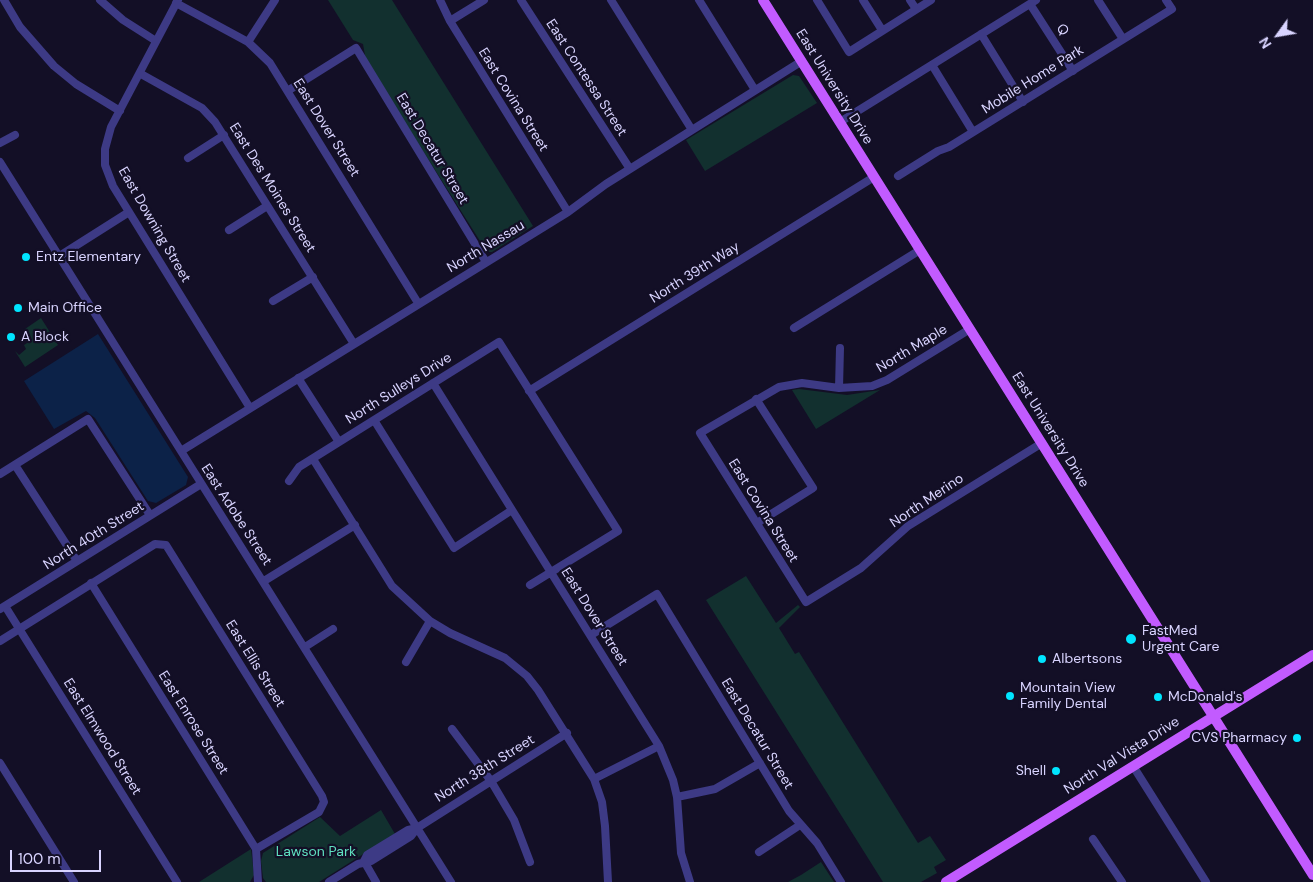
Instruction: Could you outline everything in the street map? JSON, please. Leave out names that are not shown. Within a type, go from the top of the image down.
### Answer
[{"type":"main road","name":"East University Drive","points":[[764,0],[1313,875]]},
{"type":"main road","name":"North Val Vista Drive","points":[[948,881],[1313,655]]},
{"type":"street","points":[[100,0],[123,20],[156,41]]},
{"type":"street","points":[[248,42],[275,0]]},
{"type":"street","name":"East Covina Street","points":[[440,0],[450,21],[568,212]]},
{"type":"street","points":[[450,21],[484,0]]},
{"type":"street","name":"East Contessa Street","points":[[521,0],[630,169]]},
{"type":"street","points":[[611,0],[692,130]]},
{"type":"street","points":[[698,0],[755,90]]},
{"type":"street","points":[[817,0],[849,52],[931,0]]},
{"type":"street","points":[[863,0],[882,30]]},
{"type":"street","points":[[910,0],[916,9]]},
{"type":"street","points":[[1098,0],[1123,39]]},
{"type":"street","name":"Mobile Home Park","points":[[898,176],[1023,102],[1172,9],[1166,0]]},
{"type":"street","points":[[6,1],[20,27],[54,66],[76,84],[120,111]]},
{"type":"street","name":"East Downing Street","points":[[177,2],[108,135],[105,165],[113,186],[250,408]]},
{"type":"street","name":"East Dover Street","points":[[177,2],[248,42],[270,63],[289,90],[418,303]]},
{"type":"street","points":[[840,122],[1033,2]]},
{"type":"street","name":"Q","points":[[1033,2],[1073,71]]},
{"type":"street","points":[[981,34],[1023,102]]},
{"type":"street","name":"East Decatur Street","points":[[289,90],[356,48],[486,262]]},
{"type":"street","name":"North Nassau","points":[[181,451],[568,212],[630,169],[802,61]]},
{"type":"street","points":[[932,65],[973,132]]},
{"type":"street","name":"East Des Moines Street","points":[[141,74],[202,108],[224,135],[354,344]]},
{"type":"street","points":[[0,144],[14,135]]},
{"type":"street","points":[[188,158],[224,135]]},
{"type":"street","name":"East Adobe Street","points":[[0,162],[451,882]]},
{"type":"street","name":"North 39th Way","points":[[529,391],[874,177]]},
{"type":"street","points":[[229,230],[268,206]]},
{"type":"street","points":[[58,257],[129,212]]},
{"type":"street","points":[[794,328],[920,250]]},
{"type":"street","points":[[273,300],[313,277]]},
{"type":"street","name":"North Maple","points":[[700,433],[779,387],[802,383],[839,388],[872,386],[887,380],[970,329]]},
{"type":"street","name":"North Sulleys Drive","points":[[289,481],[299,467],[499,342],[529,391]]},
{"type":"street","points":[[839,388],[840,348]]},
{"type":"street","points":[[298,378],[339,442]]},
{"type":"street","name":"East Dover Street","points":[[433,383],[659,746],[673,780],[677,797],[681,853],[690,882]]},
{"type":"street","points":[[529,391],[618,531],[530,585]]},
{"type":"street","points":[[756,399],[813,488],[757,523]]},
{"type":"street","points":[[0,474],[88,419],[150,515]]},
{"type":"street","points":[[374,420],[454,548],[512,510]]},
{"type":"street","name":"East Covina Street","points":[[700,433],[806,602]]},
{"type":"street","name":"North Merino","points":[[806,602],[861,568],[908,526],[1042,443]]},
{"type":"street","points":[[313,458],[392,586],[430,621],[450,633],[505,658],[516,666],[538,690],[567,733],[594,779],[602,802],[608,882]]},
{"type":"street","points":[[15,465],[77,561]]},
{"type":"street","name":"North 40th Street","points":[[2,606],[201,484]]},
{"type":"street","points":[[264,581],[354,525]]},
{"type":"street","name":"East Ellis Street","points":[[92,583],[154,544],[161,543],[166,545],[322,796],[324,802],[323,809],[313,817],[256,849]]},
{"type":"street","points":[[0,641],[92,583]]},
{"type":"street","name":"East Enrose Street","points":[[92,583],[256,849],[258,882]]},
{"type":"street","name":"East Decatur Street","points":[[591,635],[657,594],[760,763],[800,825],[816,843],[840,882]]},
{"type":"street","name":"East Elmwood Street","points":[[2,606],[20,629],[177,882]]},
{"type":"street","points":[[406,662],[430,621]]},
{"type":"street","points":[[305,647],[333,629]]},
{"type":"street","points":[[452,729],[491,781],[514,820],[530,862]]},
{"type":"street","name":"North 38th Street","points":[[329,882],[364,861],[371,861],[387,847],[567,733]]},
{"type":"street","points":[[594,779],[659,746]]},
{"type":"street","points":[[0,763],[74,882]]},
{"type":"street","points":[[677,797],[715,789],[760,763]]},
{"type":"street","points":[[1133,766],[1206,882]]},
{"type":"street","points":[[759,852],[800,825]]},
{"type":"street","points":[[1093,839],[1122,882]]},
{"type":"street","points":[[364,861],[376,882]]},
{"type":"green space","points":[[328,0],[392,0],[533,226],[492,252],[487,252],[366,61],[363,44],[353,40]]},
{"type":"green space","points":[[793,75],[799,76],[817,103],[705,171],[686,140]]},
{"type":"green space","points":[[41,318],[58,345],[25,367],[15,351],[19,355],[26,349],[24,345],[32,340],[25,329]]},
{"type":"green space","points":[[799,389],[847,395],[880,390],[816,429],[792,390]]},
{"type":"green space","points":[[746,576],[776,623],[798,605],[800,607],[779,628],[795,654],[799,652],[918,843],[930,836],[946,860],[934,867],[937,873],[921,882],[883,882],[706,600]]},
{"type":"green space","name":"Lawson Park","points":[[381,810],[395,834],[319,882],[266,882],[263,878],[261,861],[263,853],[320,817],[340,836]]},
{"type":"green space","points":[[251,849],[254,875],[250,882],[199,882]]},
{"type":"green space","points":[[821,862],[834,882],[788,882],[801,875]]},
{"type":"water","points":[[98,334],[188,477],[186,485],[156,503],[148,501],[95,418],[86,411],[54,429],[24,381]]},
{"type":"place","name":"Entz Elementary","points":[[26,257]]},
{"type":"place","name":"Main Office","points":[[18,308]]},
{"type":"place","name":"A Block","points":[[11,337]]},
{"type":"place","name":"FastMed Urgent Care","points":[[1131,639]]},
{"type":"place","name":"Albertsons","points":[[1042,659]]},
{"type":"place","name":"Mountain View Family Dental","points":[[1010,696]]},
{"type":"place","name":"McDonald's","points":[[1158,697]]},
{"type":"place","name":"CVS Pharmacy","points":[[1297,738]]},
{"type":"place","name":"Shell","points":[[1056,771]]}]
